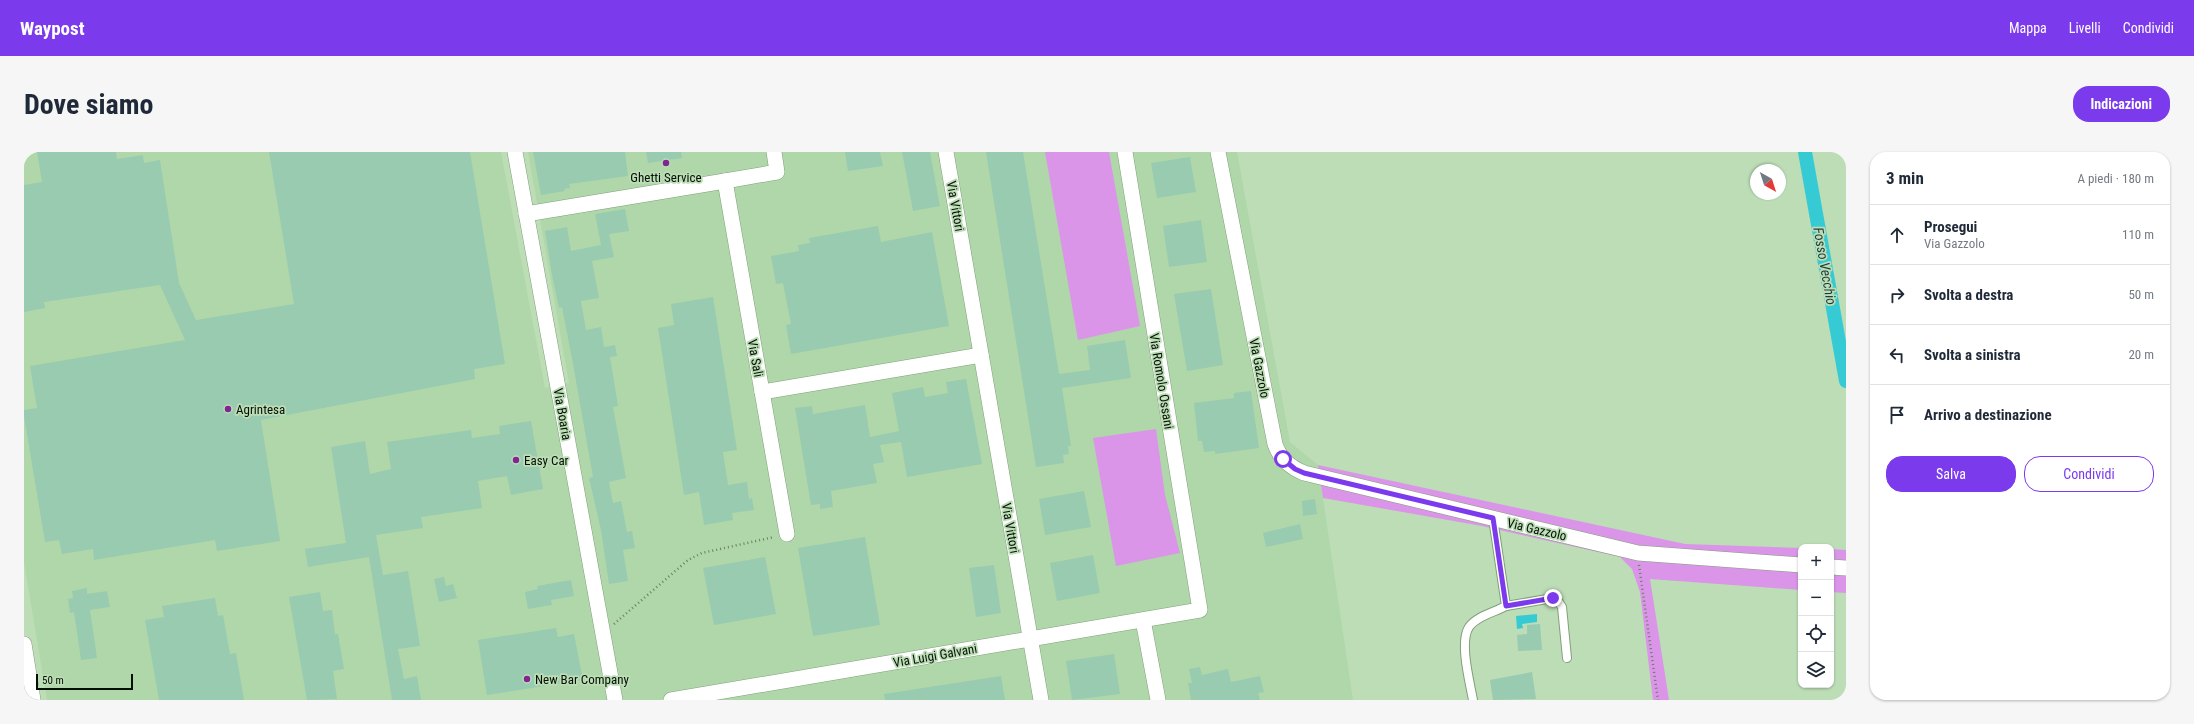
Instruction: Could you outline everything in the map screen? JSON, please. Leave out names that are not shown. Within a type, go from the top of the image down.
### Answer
[{"type":"street","name":"Via Boaria","points":[[515,152],[615,700]]},
{"type":"street","points":[[526,214],[777,172],[774,152]]},
{"type":"street","name":"Via Vittori","points":[[946,152],[1041,700]]},
{"type":"street","name":"Via Romolo Ossani","points":[[1125,152],[1200,610]]},
{"type":"street","name":"Via Gazzolo","points":[[1218,152],[1275,444],[1283,459],[1295,469],[1304,473],[1638,553],[1798,565]]},
{"type":"street","name":"Via Sali","points":[[725,181],[787,534]]},
{"type":"street","points":[[762,392],[981,355]]},
{"type":"street","points":[[1834,567],[1846,568]]},
{"type":"street","name":"Via Luigi Galvani","points":[[671,700],[1200,610]]},
{"type":"street","points":[[1143,620],[1158,700]]},
{"type":"street","points":[[24,644],[33,700]]},
{"type":"lane","points":[[1493,518],[1506,606]]},
{"type":"lane","points":[[1473,700],[1465,639],[1469,628],[1478,620],[1506,606],[1553,598],[1558,601],[1562,607],[1567,658]]},
{"type":"path","points":[[603,633],[688,560],[702,553],[787,534]]},
{"type":"path","points":[[1638,553],[1658,700]]},
{"type":"shaded area","points":[[24,152],[501,152],[545,388],[569,383],[528,152],[1237,152],[1290,442],[1318,465],[1353,700],[47,700],[24,562]]},
{"type":"shaded area","points":[[1045,152],[1109,152],[1140,326],[1078,340]]},
{"type":"shaded area","points":[[1156,429],[1165,495],[1180,553],[1116,566],[1093,438]]},
{"type":"shaded area","points":[[1318,465],[1685,544],[1798,548],[1798,590],[1650,579],[1669,700],[1653,700],[1640,592],[1632,569],[1620,557],[1482,526],[1323,498]]},
{"type":"shaded area","points":[[1834,549],[1846,550],[1846,593],[1834,592]]},
{"type":"water","points":[[1537,614],[1537,622],[1522,624],[1523,628],[1517,629],[1516,616]]},
{"type":"building","points":[[37,152],[116,152],[117,159],[143,155],[144,163],[160,160],[179,283],[196,320],[294,304],[269,152],[470,152],[505,364],[474,369],[475,379],[261,420],[280,541],[217,551],[215,540],[94,560],[93,549],[62,554],[59,540],[45,542],[24,416],[24,410],[37,408],[30,366],[185,340],[160,285],[44,302],[45,308],[24,312],[24,185],[42,182]]},
{"type":"building","points":[[533,152],[625,152],[628,176],[569,184],[570,188],[564,189],[565,191],[541,195]]},
{"type":"building","points":[[646,152],[681,152],[682,158],[648,163]]},
{"type":"building","points":[[845,152],[880,152],[883,166],[848,171]]},
{"type":"building","points":[[902,152],[930,152],[940,206],[913,211]]},
{"type":"building","points":[[986,152],[1023,152],[1059,374],[1090,370],[1087,346],[1125,340],[1131,378],[1062,388],[1071,446],[1068,446],[1069,454],[1063,455],[1064,463],[1036,467]]},
{"type":"building","points":[[1190,157],[1196,192],[1157,198],[1151,163]]},
{"type":"building","points":[[625,209],[629,231],[609,234],[614,257],[592,261],[599,298],[581,301],[586,330],[601,327],[604,347],[615,345],[617,356],[610,357],[618,406],[613,407],[626,478],[609,482],[613,503],[621,501],[627,532],[632,531],[635,548],[623,550],[628,581],[609,584],[601,530],[589,478],[593,477],[573,364],[562,307],[559,308],[552,275],[545,231],[567,227],[571,251],[601,245],[595,214]]},
{"type":"building","points":[[1201,220],[1207,262],[1169,267],[1163,226]]},
{"type":"building","points":[[878,226],[881,242],[932,232],[949,326],[791,354],[786,325],[791,324],[783,283],[776,284],[771,256],[799,251],[798,245],[810,243],[809,238]]},
{"type":"building","points":[[1211,289],[1223,365],[1187,371],[1174,294]]},
{"type":"building","points":[[713,297],[737,450],[723,452],[728,485],[747,482],[749,499],[752,498],[754,510],[732,513],[733,520],[704,525],[699,492],[684,495],[658,328],[674,325],[671,304]]},
{"type":"building","points":[[966,379],[982,464],[907,477],[901,442],[880,445],[884,462],[873,464],[877,483],[831,491],[833,507],[820,509],[820,504],[811,505],[795,408],[812,406],[813,414],[865,405],[870,437],[899,431],[892,393],[923,387],[925,397],[948,393],[946,382]]},
{"type":"building","points":[[1251,391],[1259,448],[1215,454],[1215,451],[1204,452],[1202,441],[1198,441],[1194,403],[1234,398],[1234,393]]},
{"type":"building","points":[[531,421],[543,489],[511,495],[507,476],[478,481],[482,508],[421,517],[423,528],[376,535],[383,575],[408,571],[420,646],[398,649],[404,679],[417,676],[421,700],[392,700],[369,557],[308,567],[305,549],[346,543],[331,447],[365,441],[370,474],[391,469],[387,442],[471,430],[472,438],[500,434],[499,426]]},
{"type":"building","points":[[1084,491],[1091,527],[1045,535],[1039,499]]},
{"type":"building","points":[[1315,499],[1317,514],[1303,516],[1302,501]]},
{"type":"building","points":[[1300,524],[1303,539],[1266,547],[1263,533]]},
{"type":"building","points":[[865,537],[880,625],[813,636],[798,548]]},
{"type":"building","points":[[1093,555],[1100,593],[1057,601],[1050,563]]},
{"type":"building","points":[[765,557],[776,614],[714,625],[703,568]]},
{"type":"building","points":[[994,565],[1001,613],[976,617],[969,568]]},
{"type":"building","points":[[444,577],[446,586],[453,584],[457,598],[439,602],[434,579]]},
{"type":"building","points":[[571,580],[574,596],[551,600],[552,605],[528,609],[525,592],[538,589],[537,586]]},
{"type":"building","points":[[87,588],[87,594],[107,591],[110,607],[90,610],[97,658],[81,660],[74,612],[70,613],[68,599],[73,598],[72,591]]},
{"type":"building","points":[[320,592],[323,611],[332,610],[335,634],[338,634],[344,669],[333,671],[337,699],[307,700],[289,597]]},
{"type":"building","points":[[215,598],[218,616],[223,615],[230,654],[236,653],[244,700],[159,700],[145,620],[164,617],[162,606]]},
{"type":"building","points":[[1540,624],[1542,650],[1518,651],[1517,635],[1527,634],[1527,625]]},
{"type":"building","points":[[556,628],[558,637],[574,634],[583,680],[487,695],[478,640]]},
{"type":"building","points":[[1114,654],[1120,694],[1072,700],[1066,661]]},
{"type":"building","points":[[1200,667],[1202,675],[1228,669],[1231,682],[1260,676],[1264,692],[1258,693],[1260,700],[1191,700],[1188,683],[1192,683],[1189,669]]},
{"type":"building","points":[[1532,672],[1536,699],[1493,700],[1490,680]]},
{"type":"building","points":[[1001,676],[1005,700],[885,700],[884,694]]},
{"type":"waterway","name":"Fosso Vecchio","points":[[1805,152],[1846,381]]},
{"type":"place","name":"Ghetti Service","points":[[666,163]]},
{"type":"place","name":"Agrintesa","points":[[228,409]]},
{"type":"place","name":"Easy Car","points":[[516,460]]},
{"type":"place","name":"New Bar Company","points":[[527,679]]},
{"type":"route","points":[[1283,459],[1288,465],[1304,473],[1493,518],[1506,606],[1553,598]]}]
